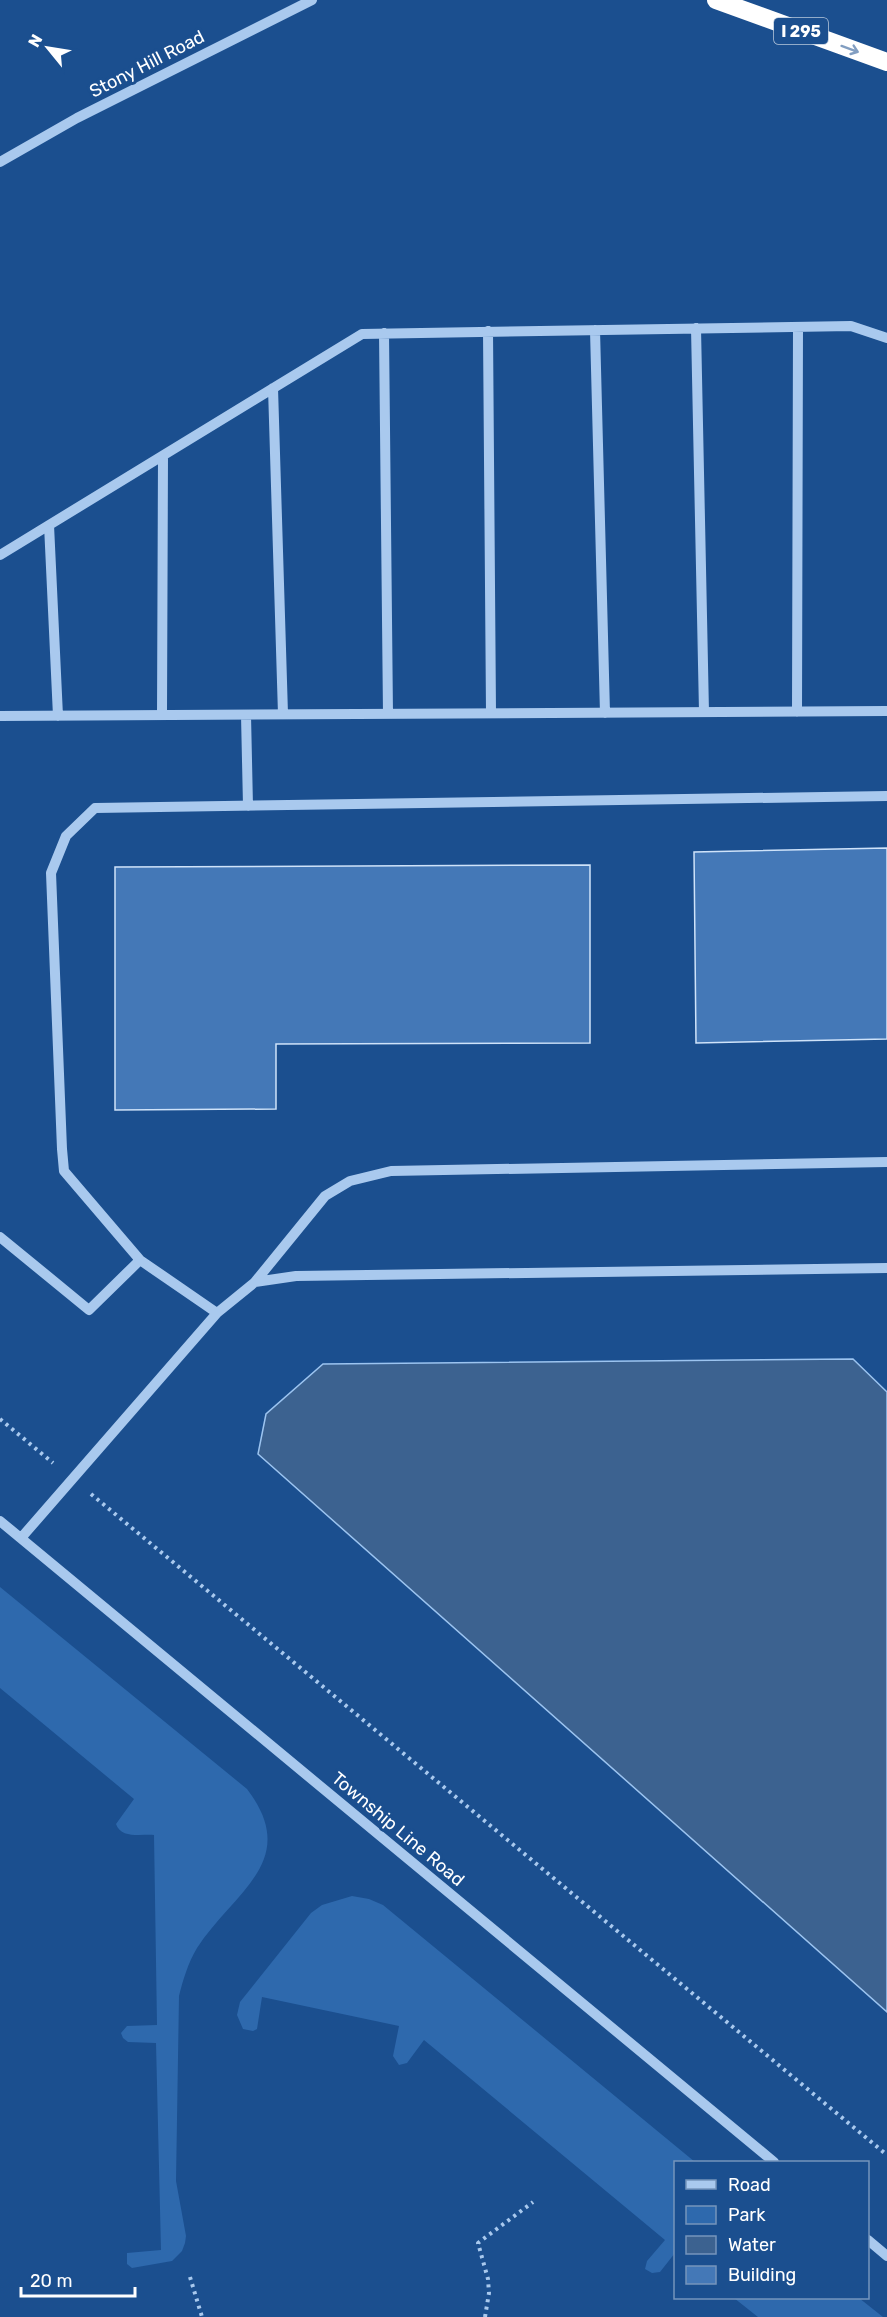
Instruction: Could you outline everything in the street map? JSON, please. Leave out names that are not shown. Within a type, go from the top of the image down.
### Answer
[{"type":"highway","name":"I 295","points":[[716,0],[887,62]]},
{"type":"street","name":"Stony Hill Road","points":[[0,162],[76,118],[312,0]]},
{"type":"street","points":[[0,555],[362,334],[850,326],[887,338]]},
{"type":"street","points":[[797,712],[798,327]]},
{"type":"street","points":[[696,328],[704,712]]},
{"type":"street","points":[[595,330],[605,713]]},
{"type":"street","points":[[488,332],[491,714]]},
{"type":"street","points":[[384,333],[388,714]]},
{"type":"street","points":[[273,388],[283,714]]},
{"type":"street","points":[[162,715],[163,456]]},
{"type":"street","points":[[49,525],[58,716]]},
{"type":"street","points":[[0,716],[887,711]]},
{"type":"street","points":[[246,715],[248,806]]},
{"type":"street","points":[[217,1313],[140,1260],[64,1171],[51,873],[66,836],[95,808],[887,796]]},
{"type":"street","points":[[21,1538],[217,1313],[255,1282],[325,1196],[350,1181],[391,1171],[887,1162]]},
{"type":"street","points":[[0,1237],[89,1310],[140,1260]]},
{"type":"street","points":[[255,1282],[296,1276],[887,1268]]},
{"type":"street","name":"Township Line Road","points":[[0,1521],[772,2161]]},
{"type":"street","points":[[869,2242],[887,2256]]},
{"type":"path","points":[[0,1419],[887,2155]]},
{"type":"path","points":[[485,2317],[489,2293],[488,2279],[478,2243],[533,2202]]},
{"type":"path","points":[[190,2277],[202,2317]]},
{"type":"green space","points":[[0,1587],[247,1789],[262,1814],[267,1836],[265,1856],[243,1892],[197,1948],[186,1972],[179,1996],[176,2181],[186,2236],[182,2251],[172,2261],[132,2268],[127,2264],[127,2253],[161,2250],[156,2043],[128,2042],[121,2033],[127,2026],[157,2025],[154,1835],[132,1835],[122,1832],[116,1824],[134,1799],[0,1688]]},
{"type":"green space","points":[[352,1896],[369,1899],[383,1905],[694,2161],[674,2161],[674,2254],[660,2272],[652,2273],[645,2269],[647,2261],[665,2240],[424,2040],[407,2063],[399,2065],[393,2056],[399,2026],[262,1997],[257,2029],[253,2031],[243,2029],[237,2015],[240,2002],[311,1913],[322,1905]]},
{"type":"green space","points":[[735,2299],[860,2299],[883,2317],[758,2317]]},
{"type":"water","points":[[853,1359],[887,1392],[887,2012],[258,1454],[266,1414],[323,1364]]},
{"type":"building","points":[[887,848],[887,1039],[696,1043],[694,852]]},
{"type":"building","points":[[590,865],[590,1043],[276,1044],[276,1109],[115,1110],[115,867]]}]
